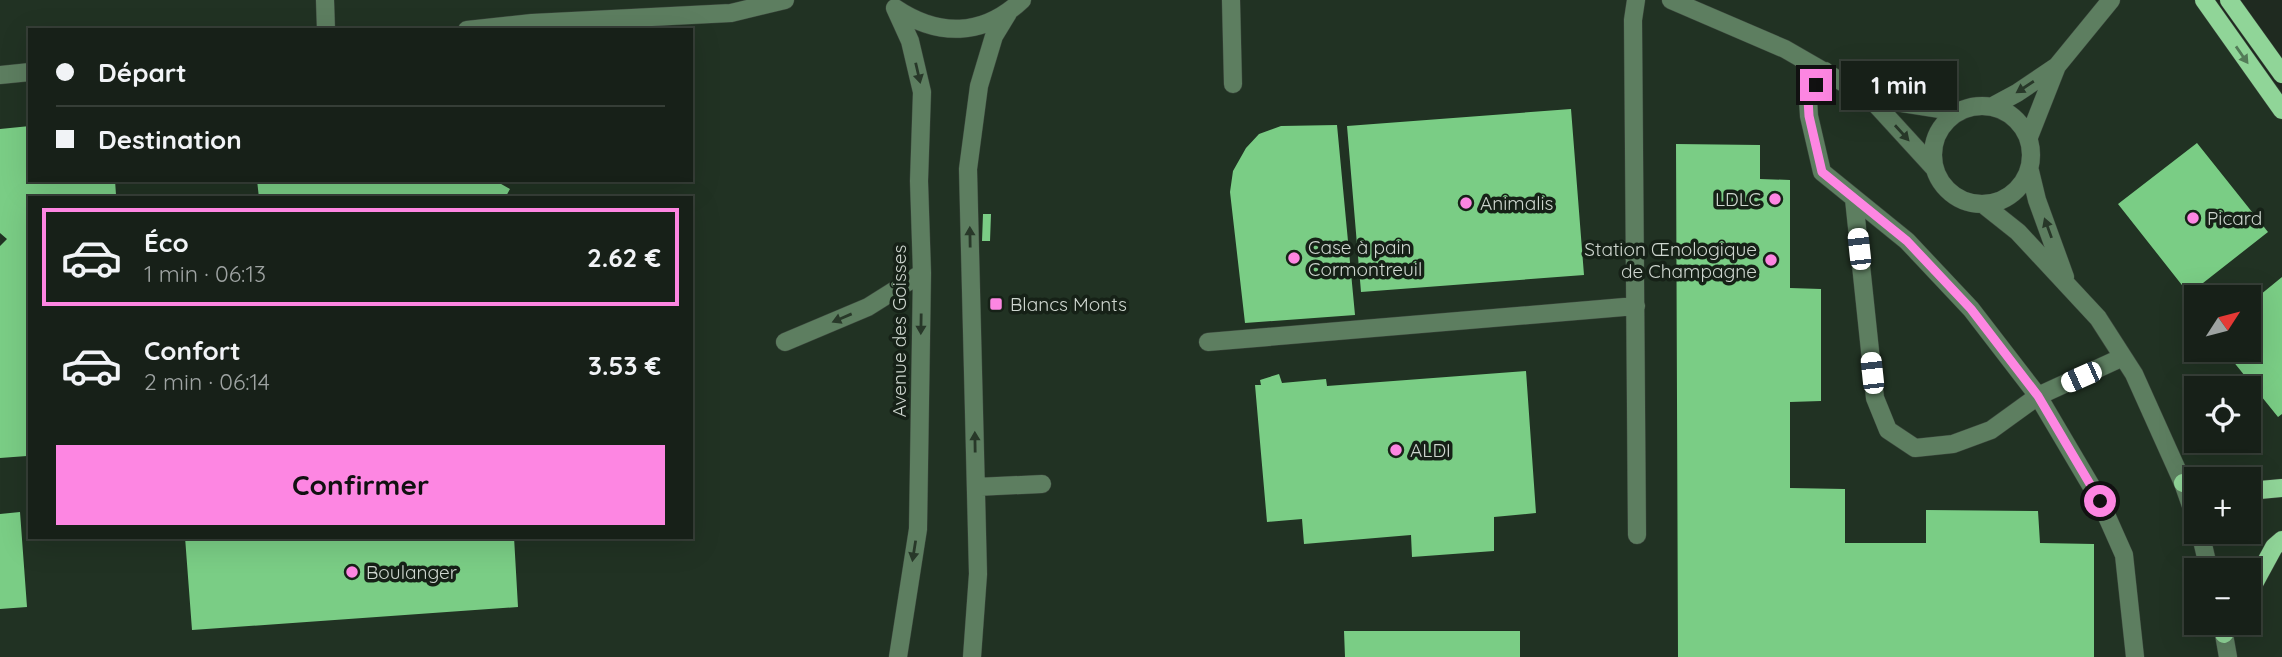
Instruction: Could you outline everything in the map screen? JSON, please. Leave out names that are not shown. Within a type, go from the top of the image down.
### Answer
[{"type":"main road","points":[[2204,0],[2282,110]]},
{"type":"main road","points":[[2229,0],[2282,74]]},
{"type":"main road","points":[[2261,490],[2282,488]]},
{"type":"main road","points":[[2261,571],[2274,547],[2282,540]]},
{"type":"street","points":[[325,0],[326,28]]},
{"type":"street","points":[[514,27],[731,13],[785,0]]},
{"type":"street","points":[[1231,0],[1233,84]]},
{"type":"street","points":[[1636,0],[1633,20],[1637,535]]},
{"type":"street","points":[[1671,0],[1785,48],[1870,98],[1935,169],[1945,188],[1963,201],[1984,205],[2004,201],[2020,188],[2030,171]]},
{"type":"street","points":[[1991,107],[2057,66],[2111,0]]},
{"type":"street","points":[[892,4],[916,21],[939,28],[963,29],[986,24],[1018,3]]},
{"type":"street","points":[[972,657],[978,574],[968,169],[979,86],[994,36],[1018,3]]},
{"type":"street","name":"Avenue des Goisses","points":[[892,4],[910,41],[922,92],[919,181],[922,273],[918,529],[898,657]]},
{"type":"street","points":[[2029,137],[2057,66]]},
{"type":"street","points":[[1825,71],[1808,99],[1809,116],[1822,172],[1907,241],[1971,309],[2038,396],[2100,501],[2124,555],[2135,657]]},
{"type":"street","points":[[0,75],[28,72]]},
{"type":"street","points":[[1870,98],[1959,112]]},
{"type":"street","points":[[1935,169],[1933,152],[1937,136],[1945,122],[1959,112],[1974,106],[1991,107],[2013,117],[2029,137],[2032,154],[2030,171],[2037,200],[2068,285]]},
{"type":"street","points":[[1854,199],[1875,398],[1888,430],[1915,448],[1953,444],[1991,430],[2038,396],[2123,357]]},
{"type":"street","points":[[1984,205],[2018,232],[2098,318],[2134,374],[2184,473]]},
{"type":"street","points":[[785,342],[868,307],[922,273]]},
{"type":"street","points":[[1208,342],[1636,306]]},
{"type":"street","points":[[976,487],[1042,484]]},
{"type":"street","points":[[2227,635],[2228,657]]},
{"type":"shaded area","points":[[0,0],[2203,0],[2282,91],[2282,657],[0,657]]},
{"type":"building","name":"Animalis","points":[[1571,109],[1584,275],[1361,292],[1347,126]]},
{"type":"building","points":[[1337,125],[1355,315],[1245,323],[1230,192],[1233,171],[1246,148],[1259,134],[1281,126]]},
{"type":"building","points":[[28,126],[28,182],[115,182],[116,195],[28,196],[28,455],[0,458],[0,246],[7,239],[0,233],[0,129]]},
{"type":"building","name":"Picard","points":[[2197,143],[2268,232],[2200,285],[2184,285],[2184,288],[2118,204]]},
{"type":"building","points":[[1676,144],[1760,145],[1760,179],[1790,180],[1790,288],[1821,289],[1821,401],[1790,402],[1790,488],[1845,489],[1845,543],[1926,543],[1926,510],[2038,511],[2040,543],[2094,544],[2094,657],[1678,657]]},
{"type":"building","points":[[257,182],[498,182],[510,189],[506,196],[259,196]]},
{"type":"building","points":[[983,214],[991,214],[990,241],[982,241]]},
{"type":"building","points":[[2282,277],[2282,414],[2278,417],[2261,396],[2261,376],[2245,376],[2234,362],[2261,362],[2261,294]]},
{"type":"building","name":"ALDI","points":[[1526,371],[1536,513],[1494,517],[1494,551],[1412,557],[1411,535],[1304,544],[1302,519],[1267,522],[1255,385],[1261,385],[1260,380],[1279,374],[1282,383],[1326,379],[1327,386]]},
{"type":"building","points":[[20,512],[27,607],[0,609],[0,514]]},
{"type":"building","name":"Boulanger","points":[[185,539],[514,539],[518,607],[192,630]]},
{"type":"building","points":[[1344,631],[1520,631],[1520,657],[1345,657]]},
{"type":"place","name":"LDLC","points":[[1775,199]]},
{"type":"place","name":"Animalis","points":[[1466,203]]},
{"type":"place","name":"Picard","points":[[2193,218]]},
{"type":"place","name":"Case à pain Cormontreuil","points":[[1294,258]]},
{"type":"place","name":"Station Œnologique de Champagne","points":[[1771,260]]},
{"type":"place","name":"Blancs Monts","points":[[996,304]]},
{"type":"place","name":"ALDI","points":[[1396,450]]},
{"type":"place","name":"Boulanger","points":[[352,572]]},
{"type":"route","points":[[1816,85],[1808,99],[1809,116],[1822,172],[1907,241],[1971,309],[2038,396],[2100,501]]}]
